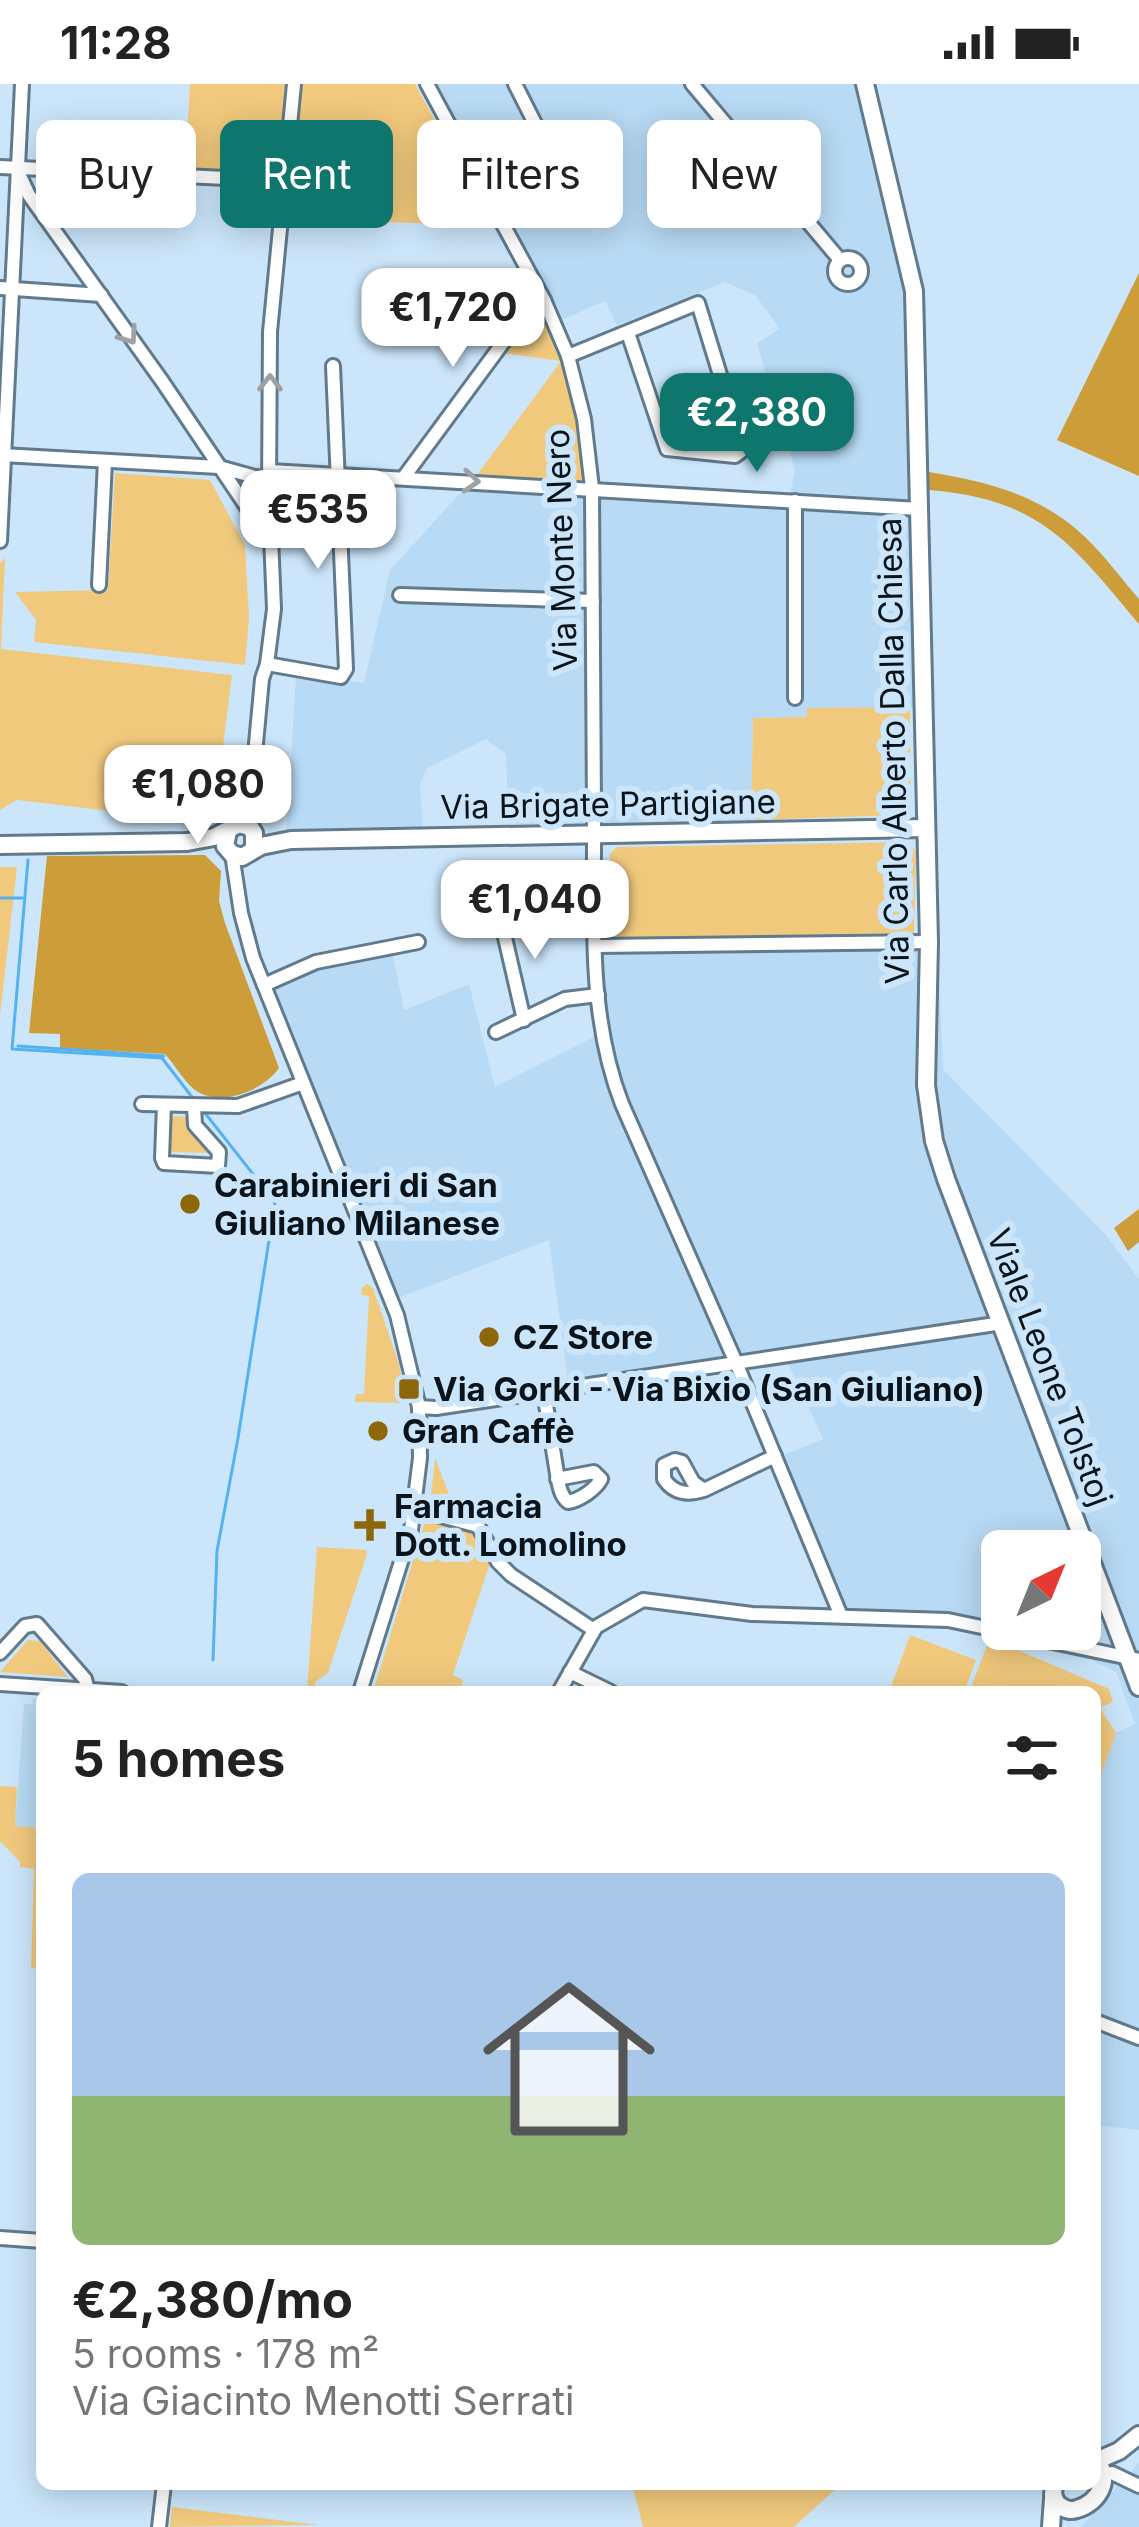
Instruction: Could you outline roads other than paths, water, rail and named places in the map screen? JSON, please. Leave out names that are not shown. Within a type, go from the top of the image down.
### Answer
[{"type":"street","points":[[0,541],[5,289],[22,84]]},
{"type":"street","points":[[291,120],[294,84]]},
{"type":"street","name":"Via Monte Nero","points":[[427,84],[544,300],[568,356],[584,419],[592,488],[595,912],[603,1045],[614,1085],[841,1616]]},
{"type":"street","points":[[515,84],[533,120]]},
{"type":"street","points":[[692,84],[840,260]]},
{"type":"street","name":"Via Carlo Alberto Dalla Chiesa","points":[[865,84],[914,291],[929,942],[926,1064]]},
{"type":"street","points":[[0,167],[220,178]]},
{"type":"street","points":[[18,169],[28,195],[271,542]]},
{"type":"street","points":[[280,228],[270,332],[265,475],[274,609],[237,888],[247,938],[264,985],[398,1315],[419,1407],[415,1509],[362,1686]]},
{"type":"street","points":[[5,289],[101,295]]},
{"type":"street","points":[[404,477],[513,329],[544,300]]},
{"type":"street","points":[[568,356],[698,303],[743,450],[735,456],[668,449],[628,333]]},
{"type":"street","points":[[267,664],[340,677],[346,669],[334,366]]},
{"type":"street","points":[[3,456],[218,467],[265,475]]},
{"type":"street","points":[[99,585],[105,461]]},
{"type":"street","points":[[229,483],[265,475],[339,473],[920,509]]},
{"type":"street","points":[[794,501],[795,698]]},
{"type":"street","points":[[400,595],[592,601]]},
{"type":"street","name":"Via Brigate Partigiane","points":[[0,845],[926,828]]},
{"type":"street","points":[[461,918],[595,912]]},
{"type":"street","points":[[500,916],[524,1020]]},
{"type":"street","points":[[264,985],[316,962],[418,942]]},
{"type":"street","points":[[596,946],[929,942]]},
{"type":"street","points":[[496,1032],[565,999],[598,995]]},
{"type":"street","name":"Viale Leone Tolstoj","points":[[926,1064],[937,1154],[1134,1660],[1139,1687]]},
{"type":"street","points":[[142,1103],[213,1107],[250,1103],[303,1083]]},
{"type":"street","points":[[164,1105],[164,1163],[218,1166],[219,1152],[195,1126],[194,1106]]},
{"type":"street","points":[[419,1407],[737,1365],[1002,1323]]},
{"type":"street","points":[[544,1392],[557,1479]]},
{"type":"street","points":[[704,1490],[775,1456]]},
{"type":"street","points":[[415,1509],[478,1526],[511,1575],[594,1630]]},
{"type":"street","points":[[562,1686],[594,1630],[643,1600],[752,1614],[960,1622],[1134,1660]]},
{"type":"street","points":[[0,1653],[25,1626],[37,1624],[87,1686]]},
{"type":"street","points":[[570,1672],[598,1686]]},
{"type":"street","points":[[0,1684],[36,1686]]},
{"type":"street","points":[[1101,2023],[1139,2038]]},
{"type":"street","points":[[0,2238],[36,2241]]},
{"type":"street","points":[[1101,2459],[1139,2439]]},
{"type":"street","points":[[1101,2487],[1139,2439]]},
{"type":"street","points":[[1101,2467],[1109,2476],[1139,2486]]},
{"type":"street","points":[[159,2527],[163,2490]]},
{"type":"street","points":[[1063,2527],[1099,2490]]},
{"type":"street","points":[[1054,2492],[1062,2508],[1075,2510]]},
{"type":"street","points":[[1051,2527],[1054,2492]]},
{"type":"waterway","points":[[28,860],[12,1049],[162,1058],[195,1101]]},
{"type":"waterway","points":[[0,898],[22,898]]},
{"type":"waterway","points":[[18,1046],[164,1056]]},
{"type":"waterway","points":[[201,1108],[275,1202],[217,1551],[213,1660]]},
{"type":"place","name":"Carabinieri di San Giuliano Milanese","points":[[190,1204]]},
{"type":"place","name":"CZ Store","points":[[489,1337]]},
{"type":"place","name":"Via Gorki - Via Bixio (San Giuliano)","points":[[409,1389]]},
{"type":"place","name":"Gran Caffè","points":[[378,1431]]},
{"type":"place","name":"Farmacia Dott. Lomolino","points":[[370,1525]]}]
